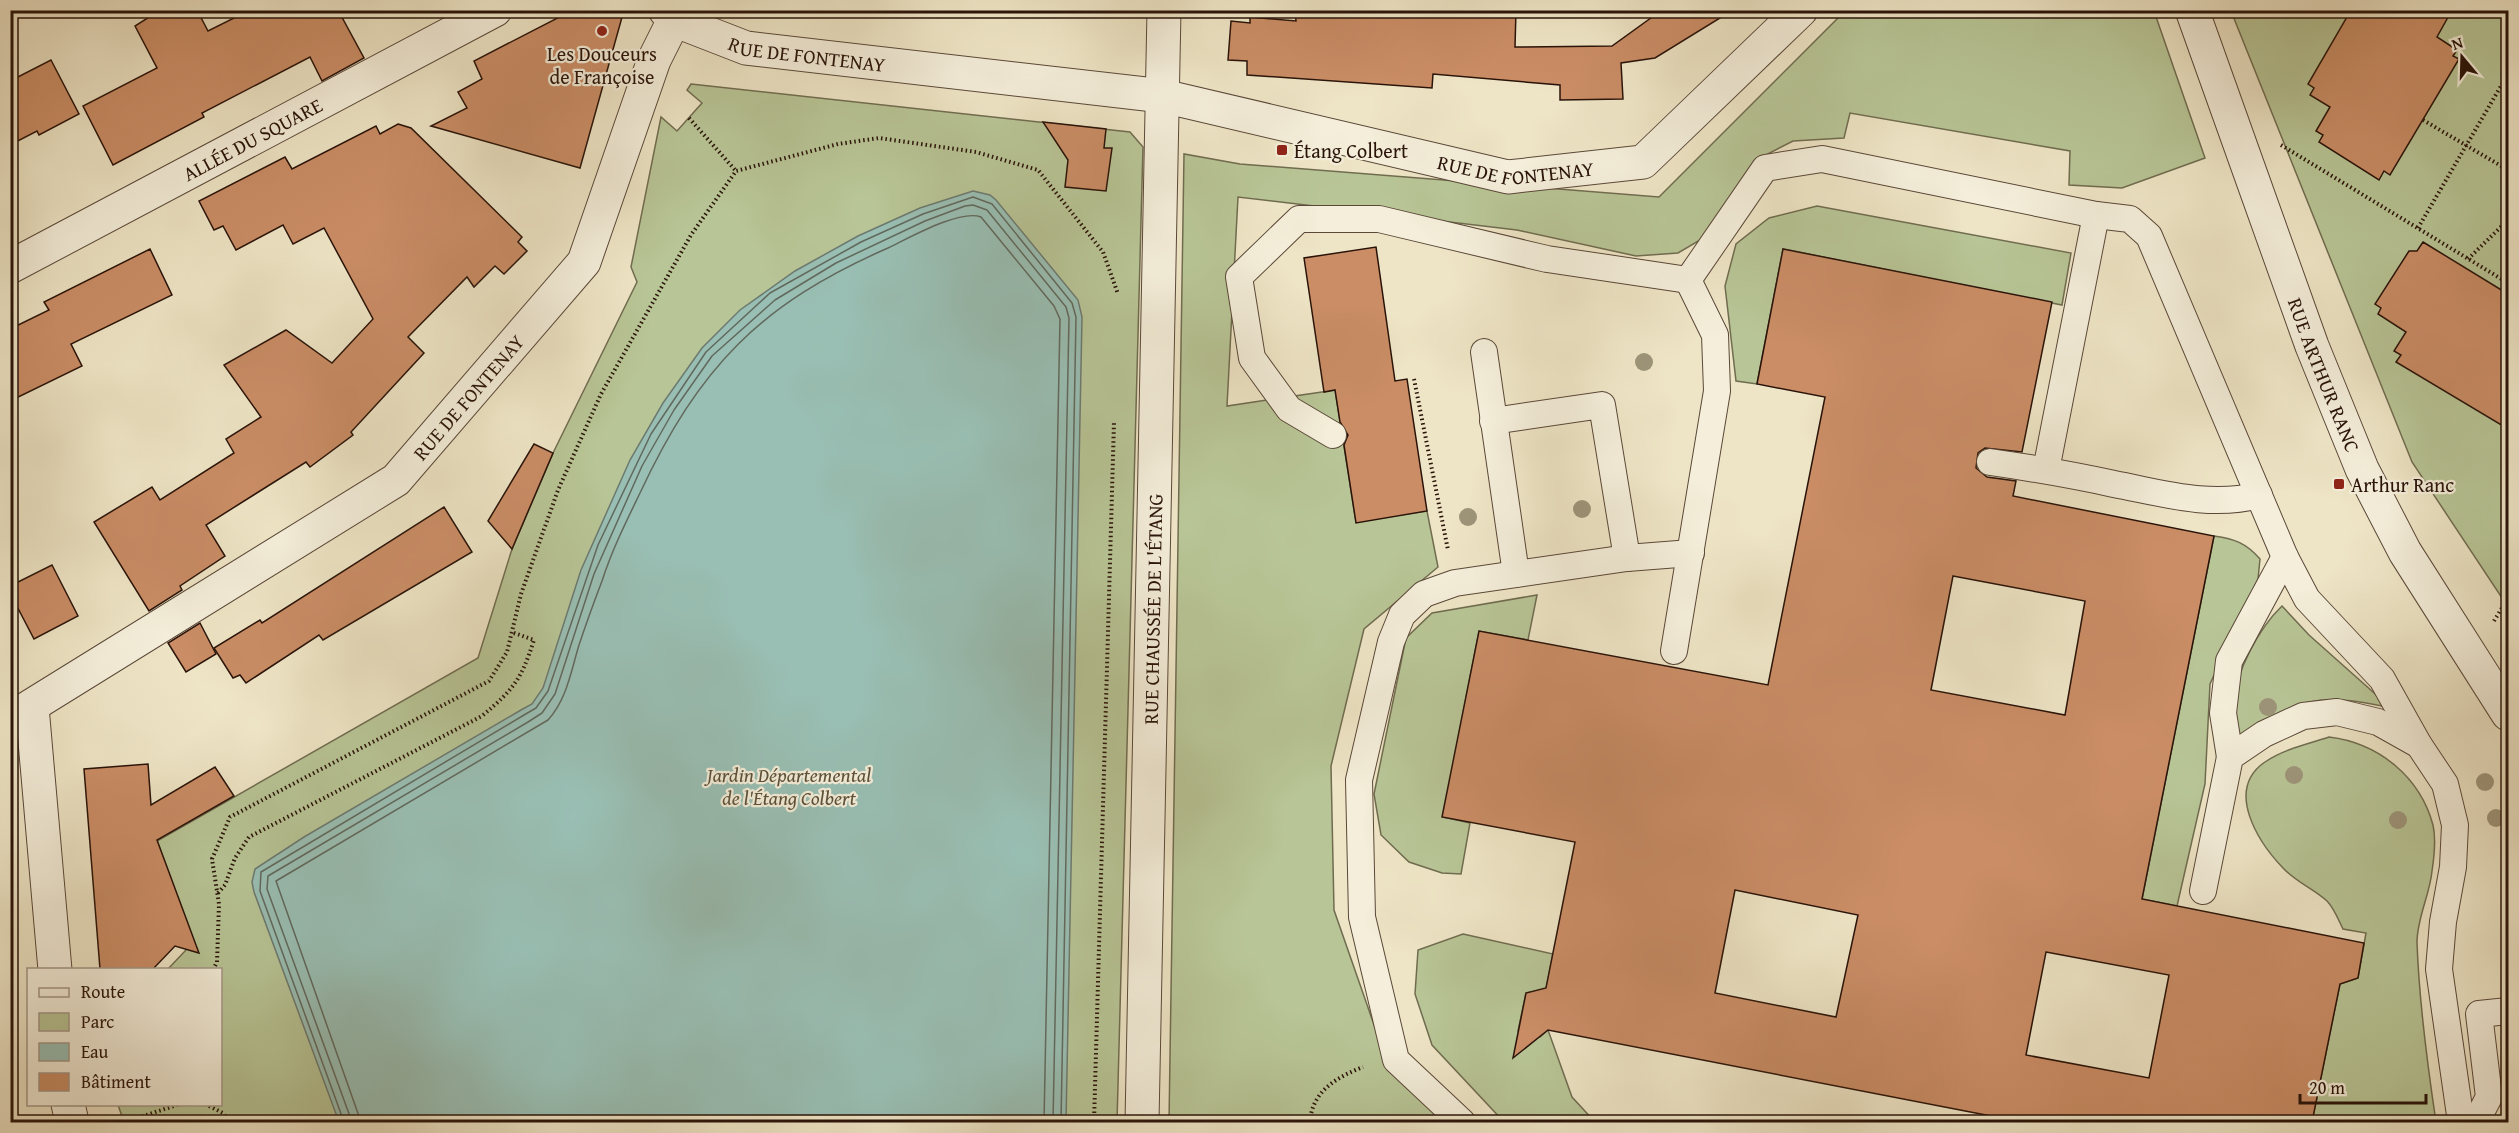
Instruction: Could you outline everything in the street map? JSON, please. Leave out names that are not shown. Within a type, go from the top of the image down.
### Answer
[{"type":"street","name":"ALLÉE DU SQUARE","points":[[10,267],[495,10]]},
{"type":"street","name":"RUE CHAUSSÉE DE L'ÉTANG","points":[[1142,1122],[1164,10]]},
{"type":"street","name":"RUE DE FONTENAY","points":[[21,713],[396,480],[584,262],[670,15],[746,48],[1163,96],[1508,177],[1643,162],[1801,10]]},
{"type":"street","name":"RUE ARTHUR RANC","points":[[2192,10],[2312,346],[2358,459],[2384,514],[2427,587],[2508,714]]},
{"type":"street","points":[[21,713],[55,968]]},
{"type":"lane","points":[[1688,280],[1766,168],[1822,159],[2096,215],[2130,219],[2149,236],[2285,557],[2307,600],[2382,679],[2419,745],[2445,784],[2455,825],[2453,867],[2443,922],[2439,969],[2461,1122]]},
{"type":"lane","points":[[2046,470],[2096,215]]},
{"type":"lane","points":[[1333,435],[1289,410],[1252,358],[1239,278],[1299,219],[1379,219],[1547,259],[1688,280]]},
{"type":"lane","points":[[1674,651],[1717,391],[1714,335],[1688,280]]},
{"type":"lane","points":[[1484,352],[1516,574]]},
{"type":"lane","points":[[1493,421],[1602,405],[1627,558]]},
{"type":"lane","points":[[1990,462],[2046,470],[2198,500],[2236,501],[2259,495]]},
{"type":"lane","points":[[1462,1122],[1396,1059],[1362,917],[1359,780],[1391,642],[1402,615],[1424,594],[1455,583],[1627,558],[1691,553]]},
{"type":"lane","points":[[2203,891],[2230,757],[2223,713],[2229,661],[2285,557]]},
{"type":"lane","points":[[2230,757],[2264,734],[2303,716],[2337,712],[2378,722],[2419,745]]},
{"type":"lane","points":[[2476,1122],[2489,1097],[2478,1014],[2508,1011]]},
{"type":"path","points":[[2418,228],[2508,74]]},
{"type":"path","points":[[689,118],[736,171]]},
{"type":"path","points":[[2423,120],[2508,170]]},
{"type":"path","points":[[214,968],[217,962],[218,893],[212,860],[230,817],[489,681],[507,652],[521,594],[558,490],[601,393],[691,236],[736,171],[838,144],[879,138],[976,152],[1038,170],[1103,252],[1118,295]]},
{"type":"path","points":[[2278,143],[2508,283]]},
{"type":"path","points":[[2468,258],[2508,220]]},
{"type":"path","points":[[1414,379],[1455,583]]},
{"type":"path","points":[[1094,1122],[1114,413]]},
{"type":"path","points":[[2493,622],[2508,598]]},
{"type":"path","points":[[218,893],[225,885],[235,858],[249,837],[482,716],[510,692],[524,671],[534,640],[511,632]]},
{"type":"path","points":[[1310,1122],[1319,1095],[1336,1078],[1396,1059]]},
{"type":"path","points":[[125,1122],[174,1106]]},
{"type":"path","points":[[209,1106],[223,1113],[229,1122]]},
{"type":"green space","points":[[1845,11],[2154,11],[2205,158],[2122,188],[2069,185],[2070,151],[1850,113],[1844,138],[1793,141],[1758,159],[1707,236],[1678,253],[1636,256],[1517,230],[1238,197],[1227,406],[1335,390],[1356,522],[1427,511],[1438,567],[1364,629],[1331,766],[1334,910],[1387,1062],[1446,1122],[1169,1122],[1184,154],[1240,164],[1659,197]]},
{"type":"green space","points":[[2231,11],[2508,11],[2508,607],[2412,462]]},
{"type":"green space","name":"Jardin Départemental de l'Étang Colbert","points":[[691,84],[1130,132],[1143,147],[1117,1122],[124,1122],[118,1106],[222,1106],[222,968],[169,968],[186,950],[190,931],[157,841],[478,658],[512,549],[554,451],[637,282],[631,267],[661,117],[677,131],[702,103],[687,90]]},
{"type":"green space","points":[[1817,206],[2071,253],[2062,305],[1783,249],[1757,384],[1736,381],[1725,286],[1736,244],[1769,218]]},
{"type":"green space","points":[[2214,536],[2240,543],[2250,549],[2260,559],[2258,579],[2210,684],[2205,784],[2177,906],[2142,899]]},
{"type":"green space","points":[[1537,595],[1528,640],[1479,631],[1443,817],[1470,823],[1461,874],[1442,873],[1409,862],[1381,835],[1374,794],[1406,638],[1432,613]]},
{"type":"green space","points":[[2282,606],[2309,635],[2391,708],[2345,700],[2308,702],[2274,715],[2236,742],[2233,709],[2239,678],[2257,638]]},
{"type":"green space","points":[[2329,737],[2365,747],[2395,765],[2418,792],[2433,825],[2435,842],[2433,866],[2417,942],[2424,1032],[2436,1122],[2312,1122],[2340,984],[2358,978],[2366,933],[2343,929],[2327,901],[2283,868],[2256,831],[2246,801],[2247,787],[2253,774],[2265,762],[2288,750]]},
{"type":"green space","points":[[1463,934],[1553,954],[1546,989],[1526,993],[1518,1031],[1540,1037],[1548,1030],[1572,1097],[1595,1122],[1504,1122],[1432,1045],[1415,994],[1418,950]]},
{"type":"water","name":"Jardin Départemental de l'Étang Colbert","points":[[973,191],[990,195],[996,200],[1078,300],[1082,317],[1066,1122],[339,1122],[254,892],[252,882],[255,869],[304,837],[532,704],[543,688],[581,570],[630,460],[663,403],[702,348],[740,310],[795,271],[858,236],[920,208]]},
{"type":"building","points":[[160,10],[197,10],[208,31],[250,10],[338,10],[364,58],[322,81],[310,57],[202,113],[204,117],[113,165],[83,106],[157,68],[135,26]]},
{"type":"building","points":[[573,10],[624,10],[580,168],[431,126],[467,108],[458,92],[482,79],[474,61]]},
{"type":"building","points":[[1295,10],[1516,10],[1515,47],[1612,46],[1662,10],[1733,10],[1655,58],[1621,63],[1623,99],[1560,100],[1560,85],[1433,74],[1432,88],[1247,75],[1247,61],[1228,60],[1231,21],[1250,23],[1250,17],[1296,21]]},
{"type":"building","points":[[2351,10],[2452,10],[2437,37],[2457,50],[2453,56],[2459,59],[2390,175],[2384,171],[2379,180],[2319,142],[2323,135],[2316,131],[2330,107],[2310,95],[2314,88],[2308,84]]},
{"type":"building","points":[[51,60],[79,114],[39,135],[37,131],[10,145],[10,81]]},
{"type":"building","points":[[1043,122],[1106,129],[1104,148],[1112,148],[1106,191],[1065,187],[1068,160]]},
{"type":"building","points":[[398,124],[411,128],[522,237],[518,242],[527,251],[504,274],[495,266],[474,287],[467,277],[408,337],[424,353],[351,432],[353,435],[310,467],[306,462],[206,525],[225,556],[180,586],[182,590],[149,611],[94,522],[152,487],[160,500],[234,453],[226,439],[261,417],[224,365],[286,330],[332,363],[373,319],[324,228],[293,244],[283,225],[236,250],[223,226],[214,230],[199,201],[285,157],[292,169],[376,126],[380,134]]},
{"type":"building","points":[[2423,242],[2508,294],[2508,429],[2396,362],[2401,355],[2394,351],[2406,332],[2378,314],[2381,308],[2375,304],[2409,251],[2417,251]]},
{"type":"building","points":[[1376,247],[1395,381],[1407,379],[1427,511],[1356,523],[1344,445],[1348,435],[1340,422],[1335,390],[1324,392],[1304,258]]},
{"type":"building","points":[[150,249],[172,295],[71,344],[82,366],[10,401],[10,329],[49,310],[44,302]]},
{"type":"building","points":[[1783,249],[2052,302],[2022,452],[1985,448],[1978,453],[1976,468],[1987,477],[2016,481],[2013,496],[2214,536],[2142,899],[2364,943],[2358,978],[2340,984],[2312,1122],[2022,1122],[1548,1030],[1513,1058],[1526,993],[1546,988],[1575,842],[1442,817],[1479,631],[1768,685],[1825,397],[1757,384]],"holes":[[[1953,576],[2085,601],[2065,715],[1931,690]],[[1735,890],[1858,915],[1836,1017],[1715,993]],[[2046,952],[2169,975],[2149,1078],[2026,1055]]]},
{"type":"building","points":[[534,444],[553,453],[512,549],[488,521]]},
{"type":"building","points":[[444,507],[472,552],[323,640],[319,635],[246,683],[240,675],[233,678],[214,648],[260,620],[262,623]]},
{"type":"building","points":[[52,565],[78,616],[34,639],[10,593],[10,586]]},
{"type":"building","points":[[200,623],[216,654],[186,672],[168,643]]},
{"type":"building","points":[[148,764],[151,805],[215,767],[234,796],[157,840],[199,953],[175,946],[154,968],[100,968],[84,769]]},
{"type":"place","name":"Les Douceurs de Françoise","points":[[602,31]]},
{"type":"place","name":"Étang Colbert","points":[[1282,150]]},
{"type":"place","name":"Arthur Ranc","points":[[2339,484]]}]
